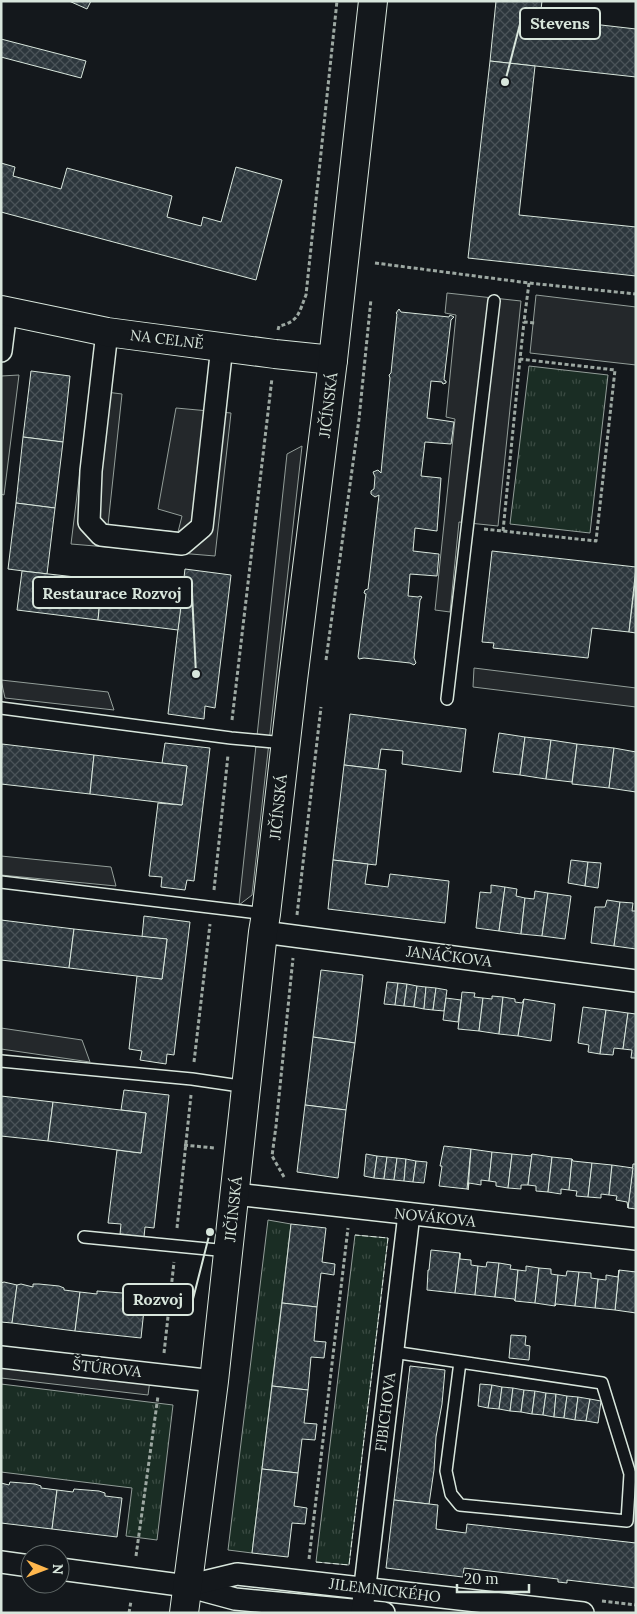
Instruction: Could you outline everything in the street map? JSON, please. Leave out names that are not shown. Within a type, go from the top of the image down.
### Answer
[{"type":"street","name":"JIČÍNSKÁ","points":[[184,1613],[214,1381],[285,743],[333,360],[373,1]]},
{"type":"street","name":"NA CELNĚ","points":[[4,310],[107,332],[333,360]]},
{"type":"street","points":[[1,351],[4,310]]},
{"type":"street","points":[[107,332],[91,471],[89,522],[101,534],[182,544],[202,527],[222,346]]},
{"type":"street","name":"JANÁČKOVA","points":[[265,923],[380,947],[636,980]]},
{"type":"street","name":"NOVÁKOVA","points":[[235,1194],[636,1239]]},
{"type":"street","name":"FIBICHOVA","points":[[362,1611],[409,1214]]},
{"type":"street","name":"ŠTÚROVA","points":[[1,1357],[214,1381]]},
{"type":"street","points":[[1,1562],[20,1565]]},
{"type":"street","name":"JILEMNICKÉHO","points":[[70,1570],[187,1586],[234,1599],[384,1613]]},
{"type":"street","name":"JILEMNICKÉHO","points":[[187,1586],[237,1574],[583,1613]]},
{"type":"lane","points":[[447,699],[494,301]]},
{"type":"lane","points":[[1,708],[230,738],[285,743]]},
{"type":"lane","points":[[1,882],[265,923]]},
{"type":"lane","points":[[1,1061],[192,1079],[247,1087]]},
{"type":"lane","points":[[84,1237],[228,1251]]},
{"type":"lane","points":[[392,1352],[460,1362],[602,1383],[630,1474],[627,1521],[460,1505],[451,1494],[446,1471],[460,1362]]},
{"type":"path","points":[[279,326],[290,323],[298,316],[306,295],[337,1]]},
{"type":"path","points":[[376,263],[529,283],[636,294]]},
{"type":"path","points":[[502,531],[529,283]]},
{"type":"path","points":[[326,660],[358,419],[371,299]]},
{"type":"path","points":[[524,322],[534,324]]},
{"type":"path","points":[[467,528],[596,541],[615,370],[520,359]]},
{"type":"path","points":[[232,720],[272,381]]},
{"type":"path","points":[[297,920],[321,707]]},
{"type":"path","points":[[214,892],[229,747]]},
{"type":"path","points":[[194,1065],[211,919]]},
{"type":"path","points":[[285,1178],[272,1156],[293,954]]},
{"type":"path","points":[[135,1562],[161,1374],[191,1094]]},
{"type":"path","points":[[307,1581],[351,1207]]},
{"type":"path","points":[[129,1613],[132,1595]]},
{"type":"green space","points":[[529,366],[608,375],[590,533],[510,524]]},
{"type":"green space","points":[[268,1220],[291,1224],[252,1553],[228,1550]]},
{"type":"green space","points":[[355,1235],[388,1238],[349,1565],[316,1562]]},
{"type":"green space","points":[[1,1384],[173,1405],[157,1540],[126,1536],[132,1488],[1,1472]]},
{"type":"shaded area","points":[[447,293],[521,301],[498,526],[459,522],[450,612],[435,610],[455,419],[446,417],[456,315],[445,313]]},
{"type":"shaded area","points":[[536,295],[636,307],[636,365],[530,353]]},
{"type":"shaded area","points":[[19,375],[4,495],[1,494],[1,376]]},
{"type":"shaded area","points":[[90,390],[122,394],[108,525],[178,532],[182,516],[158,509],[176,408],[231,413],[215,556],[71,544]]},
{"type":"shaded area","points":[[302,446],[252,895],[239,905],[287,454]]},
{"type":"shaded area","points":[[474,668],[636,688],[636,707],[473,687]]},
{"type":"shaded area","points":[[1,680],[108,692],[114,710],[5,698]]},
{"type":"shaded area","points":[[1,856],[111,867],[116,886],[1,875]]},
{"type":"shaded area","points":[[1,1028],[82,1040],[90,1062],[1,1049]]},
{"type":"shaded area","points":[[1,1357],[151,1373],[148,1395],[1,1378]]},
{"type":"building","points":[[69,1],[91,1],[87,9]]},
{"type":"building","points":[[496,1],[542,1],[540,18],[636,29],[636,77],[490,61]]},
{"type":"building","points":[[1,39],[86,61],[81,78],[1,57]]},
{"type":"building","points":[[490,61],[535,66],[519,215],[636,227],[636,276],[468,258]]},
{"type":"building","points":[[1,163],[15,167],[13,176],[61,189],[67,168],[172,196],[167,217],[201,226],[203,217],[221,222],[236,167],[282,180],[256,280],[1,212]]},
{"type":"building","points":[[399,309],[401,312],[449,317],[450,315],[454,317],[451,320],[444,380],[446,383],[431,381],[427,418],[454,422],[451,444],[425,442],[421,476],[441,478],[437,531],[415,528],[413,551],[439,554],[437,576],[410,574],[408,596],[422,597],[420,600],[414,658],[416,663],[414,665],[410,663],[359,659],[358,657],[366,594],[364,593],[368,589],[379,495],[375,497],[371,494],[371,491],[374,489],[375,477],[373,472],[378,470],[381,473],[389,375],[391,373],[396,313]]},
{"type":"building","points":[[31,371],[70,376],[63,442],[23,437]]},
{"type":"building","points":[[23,437],[63,442],[55,508],[16,503]]},
{"type":"building","points":[[16,503],[55,508],[47,574],[8,569]]},
{"type":"building","points":[[492,551],[636,567],[629,632],[592,628],[588,658],[493,648],[494,643],[482,642]]},
{"type":"building","points":[[185,569],[231,575],[215,708],[205,706],[204,719],[168,714]]},
{"type":"building","points":[[22,571],[102,580],[98,620],[17,610]]},
{"type":"building","points":[[636,574],[636,633],[629,632]]},
{"type":"building","points":[[102,580],[183,590],[178,630],[98,620]]},
{"type":"building","points":[[350,714],[466,729],[461,772],[402,764],[403,751],[381,749],[378,769],[344,765]]},
{"type":"building","points":[[499,733],[525,737],[520,775],[493,772]]},
{"type":"building","points":[[525,737],[551,740],[546,779],[520,775]]},
{"type":"building","points":[[551,740],[577,744],[572,782],[546,779]]},
{"type":"building","points":[[165,743],[210,748],[194,881],[187,880],[185,890],[161,887],[162,877],[149,876],[158,803],[182,805],[187,766],[162,763]]},
{"type":"building","points":[[2,744],[94,755],[90,794],[1,784]]},
{"type":"building","points":[[577,744],[614,748],[609,788],[572,784]]},
{"type":"building","points":[[614,748],[636,752],[636,792],[609,788]]},
{"type":"building","points":[[94,755],[187,766],[182,805],[90,794]]},
{"type":"building","points":[[344,765],[386,770],[376,865],[333,860]]},
{"type":"building","points":[[333,860],[368,864],[365,884],[388,887],[390,874],[449,881],[445,923],[328,909]]},
{"type":"building","points":[[571,860],[588,862],[585,886],[568,883]]},
{"type":"building","points":[[588,862],[601,863],[598,888],[585,886]]},
{"type":"building","points":[[491,885],[505,887],[499,931],[476,928],[480,892],[491,893]]},
{"type":"building","points":[[505,887],[517,889],[516,896],[525,898],[521,934],[499,931]]},
{"type":"building","points":[[535,891],[548,893],[542,936],[521,934],[525,898],[534,899]]},
{"type":"building","points":[[548,893],[571,896],[565,939],[542,936]]},
{"type":"building","points":[[607,900],[620,902],[614,946],[591,943],[595,907],[605,907]]},
{"type":"building","points":[[620,902],[633,903],[632,911],[636,911],[636,949],[614,946]]},
{"type":"building","points":[[144,916],[190,922],[174,1055],[167,1054],[166,1064],[140,1060],[142,1051],[129,1049],[137,976],[162,979],[167,939],[142,937]]},
{"type":"building","points":[[1,920],[74,929],[69,968],[1,960]]},
{"type":"building","points":[[74,929],[167,939],[162,979],[69,968]]},
{"type":"building","points":[[321,970],[363,975],[355,1043],[313,1037]]},
{"type":"building","points":[[387,982],[398,983],[395,1005],[384,1004]]},
{"type":"building","points":[[398,983],[407,984],[404,1006],[395,1005]]},
{"type":"building","points":[[407,984],[417,986],[414,1007],[404,1006]]},
{"type":"building","points":[[417,986],[426,987],[424,1009],[414,1007]]},
{"type":"building","points":[[426,987],[436,988],[433,1010],[424,1009]]},
{"type":"building","points":[[436,988],[447,990],[444,1011],[433,1010]]},
{"type":"building","points":[[462,992],[475,993],[474,997],[483,998],[479,1031],[458,1029]]},
{"type":"building","points":[[492,996],[503,997],[499,1034],[479,1031],[483,998],[492,999]]},
{"type":"building","points":[[503,997],[515,999],[515,1002],[522,1003],[524,999],[518,1036],[499,1034]]},
{"type":"building","points":[[446,998],[461,1000],[458,1022],[443,1020]]},
{"type":"building","points":[[524,999],[555,1004],[551,1041],[518,1036]]},
{"type":"building","points":[[583,1007],[606,1010],[600,1054],[588,1052],[589,1045],[578,1043]]},
{"type":"building","points":[[606,1010],[628,1013],[623,1049],[614,1048],[613,1055],[600,1054]]},
{"type":"building","points":[[628,1013],[636,1014],[636,1058],[631,1058],[632,1050],[623,1049]]},
{"type":"building","points":[[313,1037],[355,1043],[346,1110],[305,1105]]},
{"type":"building","points":[[124,1090],[169,1095],[154,1228],[145,1227],[144,1237],[120,1234],[121,1224],[108,1223],[117,1150],[141,1153],[146,1113],[121,1110]]},
{"type":"building","points":[[1,1096],[53,1102],[48,1141],[1,1136]]},
{"type":"building","points":[[53,1102],[146,1113],[141,1153],[48,1141]]},
{"type":"building","points":[[305,1105],[346,1110],[338,1178],[297,1172]]},
{"type":"building","points":[[444,1146],[471,1149],[467,1189],[439,1186]]},
{"type":"building","points":[[471,1149],[492,1152],[489,1181],[481,1180],[481,1185],[469,1183],[468,1190]]},
{"type":"building","points":[[492,1152],[512,1154],[508,1188],[496,1186],[496,1182],[489,1181]]},
{"type":"building","points":[[366,1154],[377,1156],[374,1178],[364,1176]]},
{"type":"building","points":[[512,1154],[531,1156],[532,1154],[528,1185],[521,1185],[521,1189],[508,1188]]},
{"type":"building","points":[[532,1154],[552,1157],[548,1192],[536,1191],[536,1186],[528,1185]]},
{"type":"building","points":[[377,1156],[387,1157],[384,1179],[374,1178]]},
{"type":"building","points":[[387,1157],[397,1158],[394,1180],[384,1179]]},
{"type":"building","points":[[552,1157],[572,1159],[569,1190],[561,1189],[561,1194],[548,1192]]},
{"type":"building","points":[[397,1158],[406,1159],[404,1181],[394,1180]]},
{"type":"building","points":[[406,1159],[416,1161],[413,1182],[404,1181]]},
{"type":"building","points":[[572,1159],[573,1161],[592,1163],[588,1197],[576,1196],[577,1191],[569,1190]]},
{"type":"building","points":[[416,1161],[427,1162],[424,1183],[413,1182]]},
{"type":"building","points":[[592,1163],[612,1165],[609,1195],[601,1194],[601,1198],[588,1197]]},
{"type":"building","points":[[633,1164],[636,1164],[636,1209],[628,1208]]},
{"type":"building","points":[[612,1165],[633,1168],[628,1208],[627,1202],[616,1200],[617,1196],[609,1195]]},
{"type":"building","points":[[291,1224],[326,1228],[322,1262],[335,1264],[334,1275],[321,1273],[317,1307],[282,1303]]},
{"type":"building","points":[[431,1250],[460,1253],[455,1293],[427,1290]]},
{"type":"building","points":[[460,1253],[460,1259],[471,1260],[471,1265],[478,1266],[475,1295],[455,1293]]},
{"type":"building","points":[[487,1262],[499,1263],[495,1297],[475,1295],[478,1266],[486,1267]]},
{"type":"building","points":[[499,1263],[511,1265],[510,1269],[518,1270],[515,1301],[514,1299],[495,1297]]},
{"type":"building","points":[[526,1266],[539,1268],[535,1303],[515,1301],[518,1270],[526,1271]]},
{"type":"building","points":[[539,1268],[551,1269],[551,1274],[558,1275],[555,1306],[535,1303]]},
{"type":"building","points":[[619,1270],[636,1272],[636,1313],[615,1310]]},
{"type":"building","points":[[619,1270],[615,1310],[595,1308],[598,1279],[606,1280],[606,1275],[618,1277]]},
{"type":"building","points":[[567,1271],[579,1272],[575,1306],[556,1304],[555,1306],[558,1275],[566,1276]]},
{"type":"building","points":[[579,1272],[591,1273],[591,1278],[598,1279],[595,1308],[575,1306]]},
{"type":"building","points":[[1,1283],[17,1285],[12,1323],[1,1322]]},
{"type":"building","points":[[33,1284],[59,1286],[64,1288],[64,1290],[80,1292],[75,1331],[12,1323],[17,1285],[33,1287]]},
{"type":"building","points":[[97,1291],[122,1293],[128,1295],[127,1298],[145,1300],[141,1338],[75,1331],[80,1292],[97,1294]]},
{"type":"building","points":[[282,1303],[317,1307],[314,1341],[326,1342],[324,1358],[311,1357],[308,1390],[272,1386]]},
{"type":"building","points":[[511,1335],[526,1336],[525,1345],[530,1346],[529,1360],[509,1358]]},
{"type":"building","points":[[410,1366],[445,1370],[429,1504],[394,1500]]},
{"type":"building","points":[[480,1384],[492,1385],[488,1408],[478,1406]]},
{"type":"building","points":[[492,1385],[502,1387],[499,1409],[488,1408]]},
{"type":"building","points":[[272,1386],[308,1390],[304,1423],[317,1424],[315,1440],[302,1439],[298,1473],[262,1469]]},
{"type":"building","points":[[502,1387],[513,1388],[510,1411],[499,1409]]},
{"type":"building","points":[[513,1388],[524,1390],[521,1412],[510,1411]]},
{"type":"building","points":[[524,1390],[535,1391],[532,1414],[521,1412]]},
{"type":"building","points":[[535,1391],[546,1393],[543,1415],[532,1414]]},
{"type":"building","points":[[546,1393],[556,1394],[554,1417],[543,1415]]},
{"type":"building","points":[[556,1394],[567,1396],[564,1418],[554,1417]]},
{"type":"building","points":[[567,1396],[578,1397],[575,1420],[564,1418]]},
{"type":"building","points":[[578,1397],[590,1399],[586,1421],[575,1420]]},
{"type":"building","points":[[590,1399],[601,1401],[598,1423],[586,1421]]},
{"type":"building","points":[[262,1469],[298,1473],[294,1506],[307,1508],[305,1524],[292,1523],[288,1557],[252,1553]]},
{"type":"building","points":[[10,1482],[35,1484],[41,1486],[41,1488],[57,1490],[52,1529],[1,1523],[1,1483],[9,1485]]},
{"type":"building","points":[[74,1489],[99,1491],[105,1493],[105,1496],[122,1498],[117,1537],[52,1529],[57,1490],[73,1492]]},
{"type":"building","points":[[394,1500],[438,1505],[436,1529],[466,1533],[467,1524],[636,1543],[636,1588],[567,1580],[567,1583],[558,1582],[558,1579],[464,1568],[463,1577],[386,1568]]},
{"type":"fence","points":[[316,1562],[349,1565],[388,1238],[355,1235]]},
{"type":"place","name":"Stevens","points":[[505,82]]},
{"type":"place","name":"Restaurace Rozvoj","points":[[196,674]]},
{"type":"place","name":"Rozvoj","points":[[210,1232]]}]
